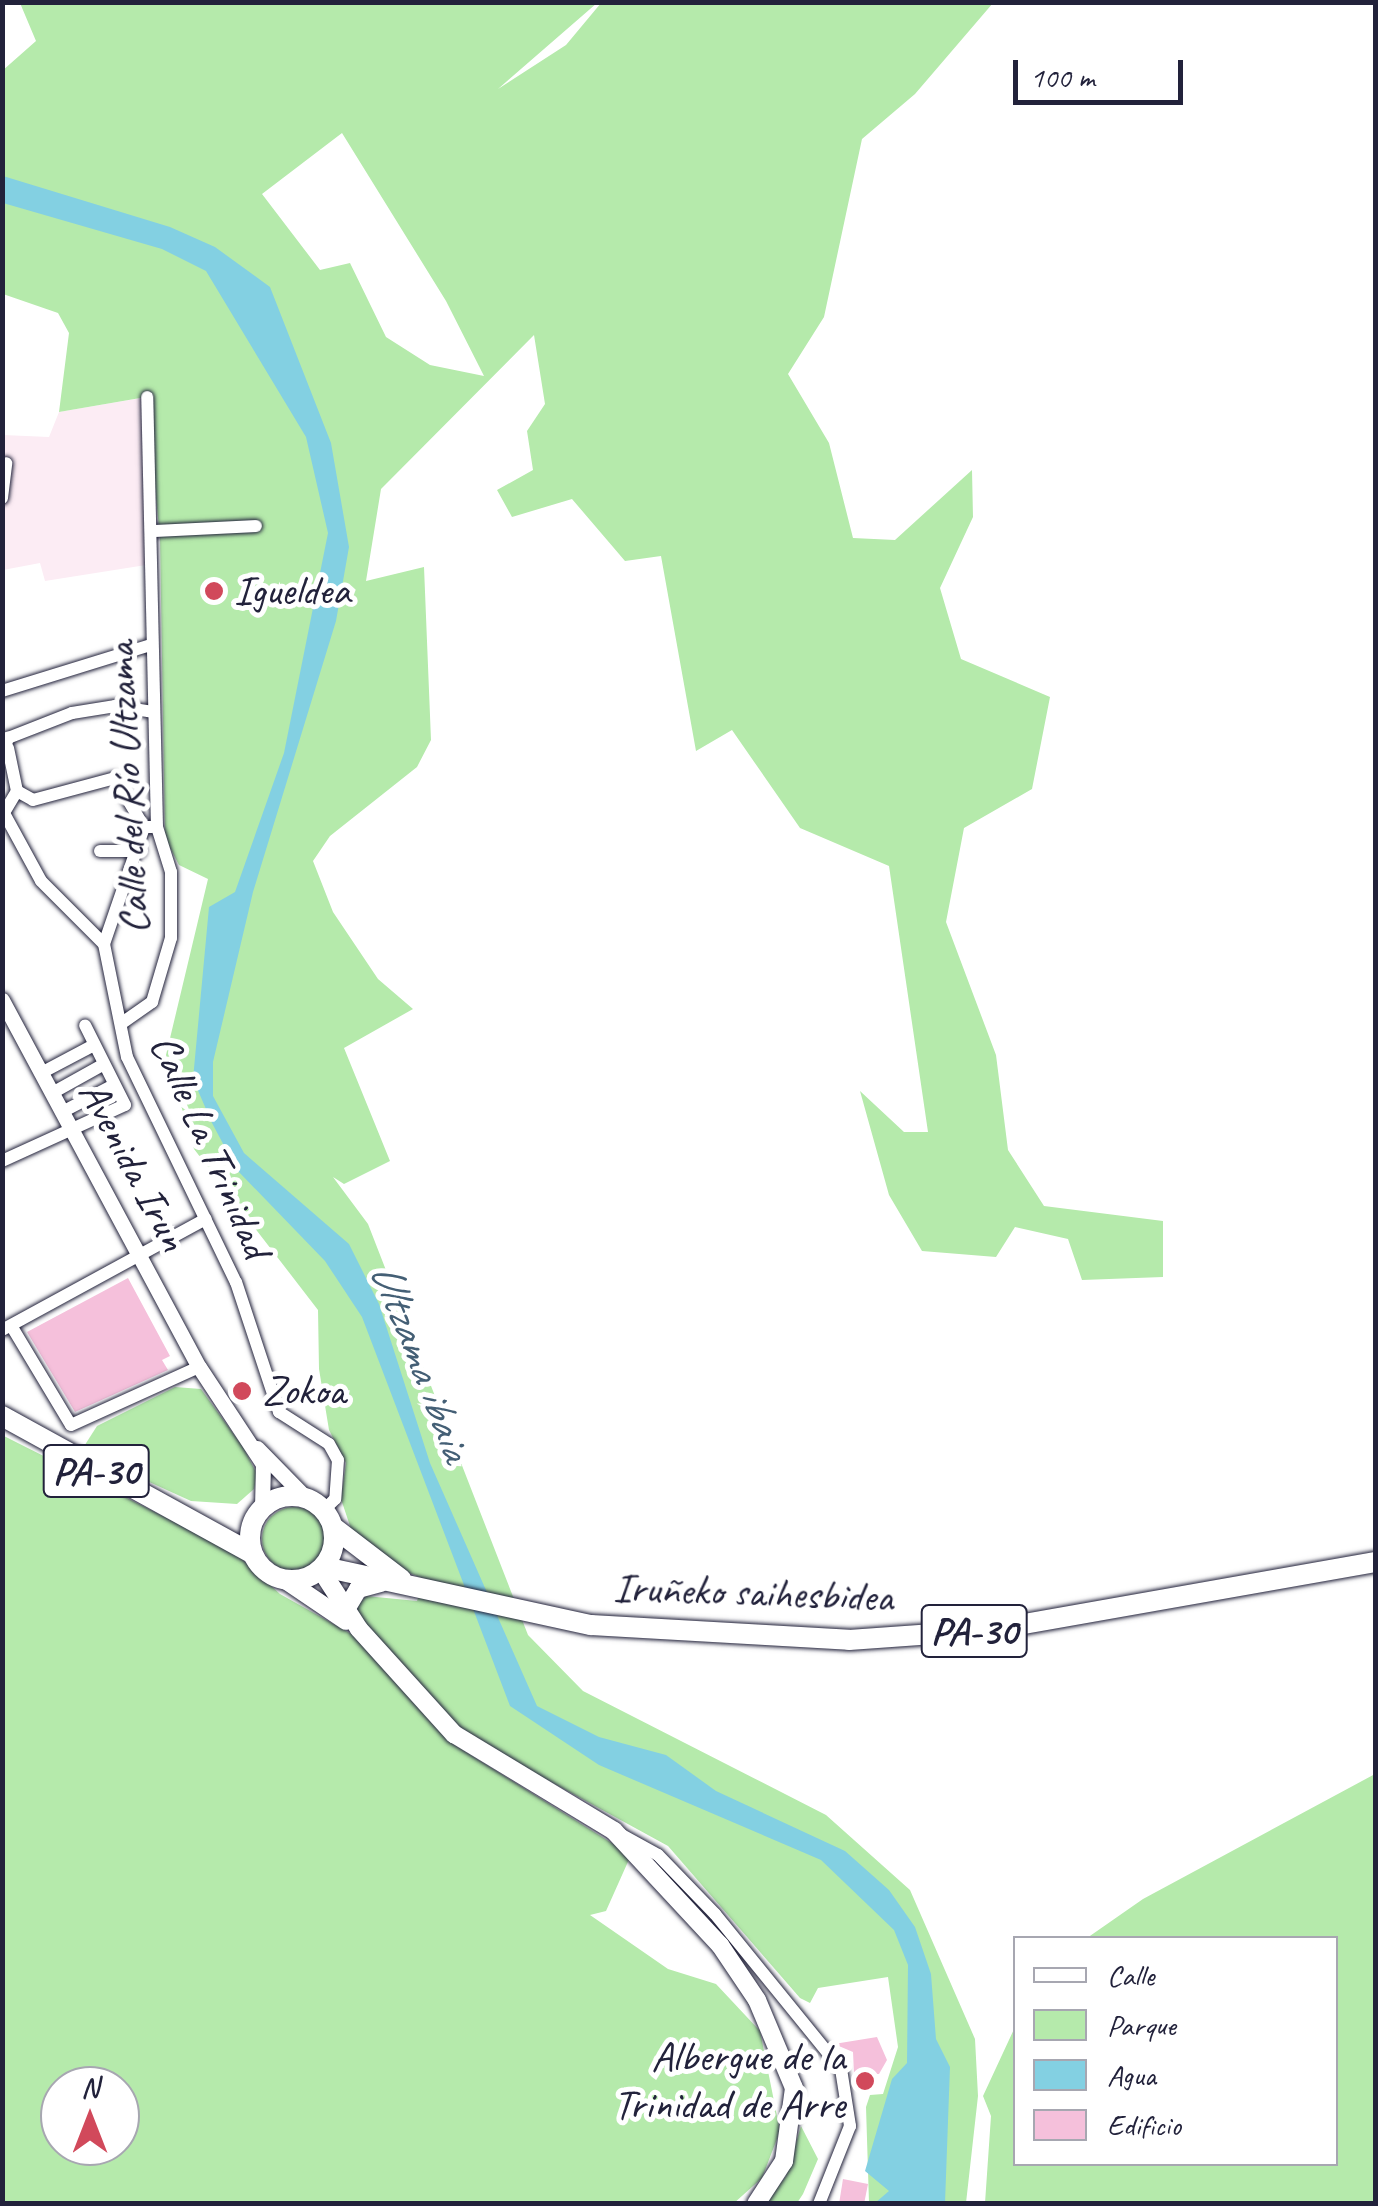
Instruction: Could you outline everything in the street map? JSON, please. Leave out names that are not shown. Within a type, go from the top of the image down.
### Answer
[{"type":"highway","name":"PA-30","points":[[2,1416],[195,1517],[286,1581]]},
{"type":"highway","name":"PA-30","points":[[195,1517],[258,1513],[276,1500],[321,1512]]},
{"type":"highway","points":[[286,1581],[323,1568],[321,1512]]},
{"type":"highway","name":"Iruñeko saihesbidea","points":[[321,1512],[372,1564],[435,1592]]},
{"type":"highway","points":[[252,1554],[258,1513]]},
{"type":"highway","name":"Iruñeko saihesbidea","points":[[323,1568],[568,1621],[756,1638],[914,1637],[1132,1608],[1376,1562]]},
{"type":"main road","points":[[323,1568],[359,1630],[454,1734],[614,1832],[720,1946],[788,2063],[793,2128],[776,2178],[756,2204]]},
{"type":"main road","points":[[286,1581],[359,1630]]},
{"type":"main road","points":[[345,1611],[358,1589],[381,1583]]},
{"type":"street","name":"Calle del Río Ultzama","points":[[122,1022],[152,1002],[163,978],[171,872],[150,827],[156,531],[147,397]]},
{"type":"street","points":[[2,498],[6,463]]},
{"type":"street","points":[[156,531],[256,526]]},
{"type":"street","points":[[2,691],[151,646]]},
{"type":"street","points":[[17,791],[33,800],[115,778],[150,827],[104,944],[40,881],[4,813],[17,791],[5,741],[98,706],[153,712]]},
{"type":"street","points":[[100,851],[140,852]]},
{"type":"street","name":"Calle La Trinidad","points":[[104,944],[127,1056],[206,1219],[279,1412],[330,1444],[338,1460],[334,1498],[321,1512]]},
{"type":"street","name":"Avenida Irun","points":[[2,1000],[199,1367],[250,1442]]},
{"type":"street","points":[[2,1161],[76,1133],[125,1105],[84,1025]]},
{"type":"street","points":[[43,1072],[94,1044]]},
{"type":"street","points":[[54,1092],[104,1064]]},
{"type":"street","points":[[64,1111],[114,1085]]},
{"type":"street","points":[[199,1367],[71,1425],[7,1329],[206,1219]]},
{"type":"street","points":[[250,1442],[321,1512]]},
{"type":"street","points":[[250,1442],[266,1476],[258,1513]]},
{"type":"street","points":[[614,1832],[658,1854],[682,1878],[824,2044],[847,2083],[847,2132],[819,2204]]},
{"type":"shaded area","points":[[147,397],[146,565],[45,581],[40,563],[3,570],[3,435],[49,437],[59,412]]},
{"type":"green space","points":[[20,3],[597,3],[498,89],[566,45],[601,3],[993,3],[915,94],[862,139],[824,317],[788,374],[829,443],[853,538],[895,540],[972,470],[973,517],[940,588],[961,659],[1050,697],[1032,789],[964,828],[946,922],[996,1055],[1008,1150],[1044,1206],[1163,1221],[1163,1277],[1082,1280],[1068,1239],[1015,1227],[996,1257],[922,1251],[889,1195],[860,1091],[904,1132],[928,1132],[889,866],[800,828],[732,730],[696,751],[661,556],[625,561],[572,499],[512,517],[497,490],[533,470],[527,431],[545,404],[534,335],[381,489],[366,581],[424,567],[431,740],[417,767],[330,836],[313,861],[333,912],[378,979],[413,1009],[344,1048],[390,1161],[344,1184],[333,1177],[368,1224],[528,1635],[583,1691],[826,1815],[910,1890],[975,2039],[978,2096],[966,2203],[869,2203],[866,2107],[870,2095],[883,2094],[898,2047],[888,1977],[818,1988],[810,2003],[800,1998],[668,1846],[469,1737],[352,1613],[366,1596],[417,1601],[424,1579],[375,1559],[354,1538],[341,1499],[346,1463],[329,1430],[319,1369],[318,1310],[194,1149],[166,1055],[208,879],[179,865],[165,838],[160,538],[146,397],[59,412],[69,333],[58,313],[3,294],[2,71],[36,41]],"holes":[[[342,133],[446,301],[484,376],[430,365],[386,337],[350,263],[320,270],[262,194]]]},
{"type":"green space","points":[[175,1387],[201,1389],[243,1447],[257,1474],[254,1489],[237,1504],[191,1501],[81,1451],[97,1426]]},
{"type":"green space","points":[[2,1435],[234,1552],[280,1594],[353,1635],[453,1744],[631,1855],[606,1911],[590,1915],[668,1969],[716,1984],[760,2031],[780,2131],[762,2178],[733,2204],[3,2203]]},
{"type":"green space","points":[[294,1507],[317,1516],[326,1539],[317,1562],[294,1571],[271,1562],[262,1539],[271,1516]]},
{"type":"green space","points":[[1375,1774],[1375,2203],[985,2203],[991,2116],[983,2096],[1013,2031],[1013,2166],[1338,2166],[1338,1936],[1090,1936],[1143,1899]]},
{"type":"green space","points":[[801,2126],[818,2159],[803,2194],[797,2203],[765,2204],[786,2176]]},
{"type":"water","points":[[3,176],[170,227],[215,247],[270,287],[331,443],[349,547],[336,621],[253,892],[213,1062],[213,1096],[244,1153],[349,1244],[379,1304],[430,1463],[537,1706],[599,1737],[666,1755],[716,1791],[845,1851],[889,1890],[915,1927],[931,1974],[936,2039],[950,2067],[945,2203],[875,2203],[889,2191],[865,2171],[892,2079],[907,2063],[908,1965],[894,1930],[821,1860],[599,1765],[510,1706],[362,1317],[325,1261],[237,1170],[212,1123],[193,1079],[209,907],[235,892],[284,753],[328,533],[306,437],[206,271],[162,249],[3,203]]},
{"type":"building","points":[[128,1278],[170,1356],[162,1360],[168,1370],[75,1412],[27,1332]]},
{"type":"building","points":[[877,2037],[887,2060],[879,2074],[854,2074],[853,2052],[834,2044]]},
{"type":"building","points":[[843,2179],[868,2184],[864,2204],[839,2204]]},
{"type":"place","name":"Igueldea","points":[[214,591]]},
{"type":"place","name":"Zokoa","points":[[242,1391]]},
{"type":"place","name":"Albergue de la Trinidad de Arre","points":[[865,2081]]},
{"type":"water label","name":"Ultzama ibaia","points":[[421,1361]]}]
